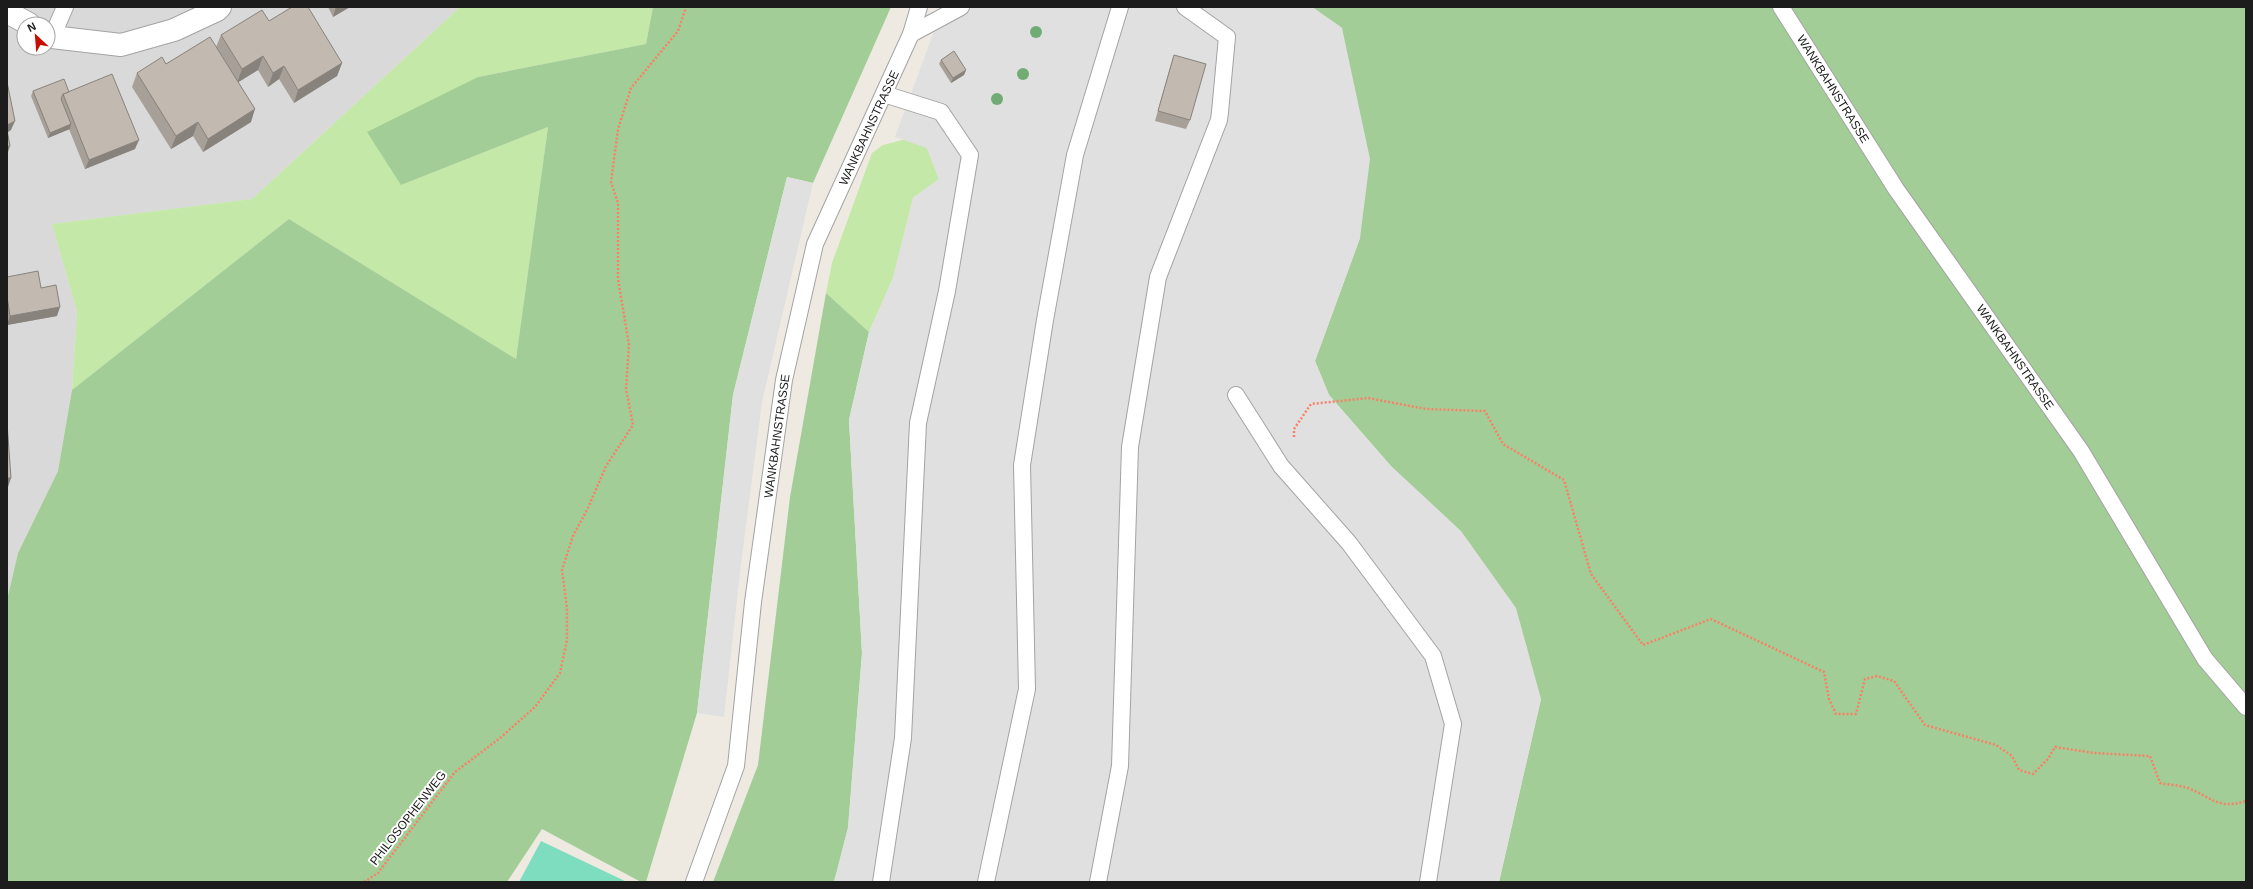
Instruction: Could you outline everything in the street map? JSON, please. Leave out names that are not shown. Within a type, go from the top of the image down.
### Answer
[{"type":"street","points":[[56,37],[121,45],[174,30],[217,10],[220,7]]},
{"type":"street","points":[[7,12],[16,17]]},
{"type":"lane","points":[[56,24],[65,7]]},
{"type":"lane","name":"WANKBAHNSTRASSE","points":[[694,882],[736,766],[753,602],[784,380],[815,244],[911,34],[919,7]]},
{"type":"lane","points":[[911,34],[961,7]]},
{"type":"lane","points":[[986,882],[1027,689],[1022,465],[1045,320],[1075,155],[1120,7]]},
{"type":"lane","points":[[1098,882],[1120,766],[1132,439],[1158,276],[1219,120],[1220,112],[1226,37],[1185,7]]},
{"type":"lane","name":"WANKBAHNSTRASSE","points":[[1781,7],[1896,189],[2081,451],[2205,658],[2246,707]]},
{"type":"lane","points":[[881,882],[903,738],[918,423],[947,291],[970,155],[941,112],[884,94]]},
{"type":"lane","points":[[1236,395],[1281,466],[1349,543],[1433,656],[1453,724],[1428,882]]},
{"type":"path","name":"PHILOSOPHENWEG","points":[[364,882],[378,873],[455,772],[500,738],[535,707],[560,673],[567,640],[567,608],[562,570],[573,536],[588,508],[606,466],[633,425],[626,389],[629,344],[618,278],[618,203],[611,182],[618,129],[631,88],[678,30],[686,7]]},
{"type":"path","points":[[1281,466],[1295,453],[1294,429],[1311,404],[1368,398],[1426,409],[1485,411],[1503,444],[1564,480],[1591,574],[1643,644],[1711,619],[1824,672],[1829,699],[1836,714],[1856,714],[1865,680],[1877,676],[1894,681],[1925,725],[1996,745],[2012,756],[2019,770],[2033,774],[2048,759],[2055,747],[2094,753],[2150,756],[2160,783],[2188,788],[2214,802],[2237,804],[2246,801]]},
{"type":"shaded area","points":[[7,7],[460,7],[252,199],[52,224],[77,312],[72,390],[58,471],[18,553],[7,600]]},
{"type":"shaded area","points":[[943,7],[1312,7],[1342,28],[1370,159],[1360,238],[1315,361],[1329,395],[1390,465],[1461,531],[1516,608],[1541,699],[1499,882],[834,882],[848,828],[862,654],[849,420],[869,332],[893,278],[913,198],[939,179],[927,148],[895,137]]},
{"type":"shaded area","points":[[787,177],[813,183],[762,402],[741,564],[724,717],[697,713],[733,395]]},
{"type":"green space","points":[[460,7],[653,7],[646,44],[478,77],[401,185],[548,127],[516,359],[289,219],[72,390],[77,312],[52,224],[252,199]]},
{"type":"green space","points":[[653,7],[891,7],[813,183],[787,177],[733,395],[697,713],[646,882],[641,882],[542,829],[507,882],[7,882],[7,600],[18,553],[58,471],[72,390],[289,219],[516,359],[548,127],[401,185],[367,132],[478,77],[646,44]]},
{"type":"green space","points":[[1312,7],[2246,7],[2246,882],[1499,882],[1541,699],[1390,465],[1329,395],[1315,361],[1360,238],[1342,28]]},
{"type":"green space","points":[[910,138],[927,148],[939,179],[913,198],[893,278],[869,332],[826,293],[832,263],[872,153],[883,145]]},
{"type":"green space","points":[[826,293],[869,332],[849,420],[862,653],[848,828],[834,882],[713,882],[758,765],[790,497]]},
{"type":"green space","points":[[541,841],[627,882],[519,882]]},
{"type":"building","points":[[292,7],[308,7],[342,63],[298,90],[284,66],[273,73],[263,56],[242,69],[221,35],[262,10],[269,21]]},
{"type":"building","points":[[210,37],[255,109],[208,139],[198,122],[176,136],[137,73],[162,57],[166,64]]},
{"type":"building","points":[[954,51],[966,70],[953,78],[941,60]]},
{"type":"building","points":[[1174,55],[1206,64],[1190,120],[1158,111]]},
{"type":"building","points":[[112,74],[139,140],[89,160],[63,94]]},
{"type":"building","points":[[64,79],[69,92],[63,94],[61,99],[71,124],[50,133],[33,91]]},
{"type":"building","points":[[7,82],[15,121],[7,125]]},
{"type":"building","points":[[7,130],[10,146],[7,147]]},
{"type":"building","points":[[38,271],[41,288],[56,285],[60,307],[10,316],[7,296],[7,277]]},
{"type":"building","points":[[7,423],[11,478],[7,478]]}]
